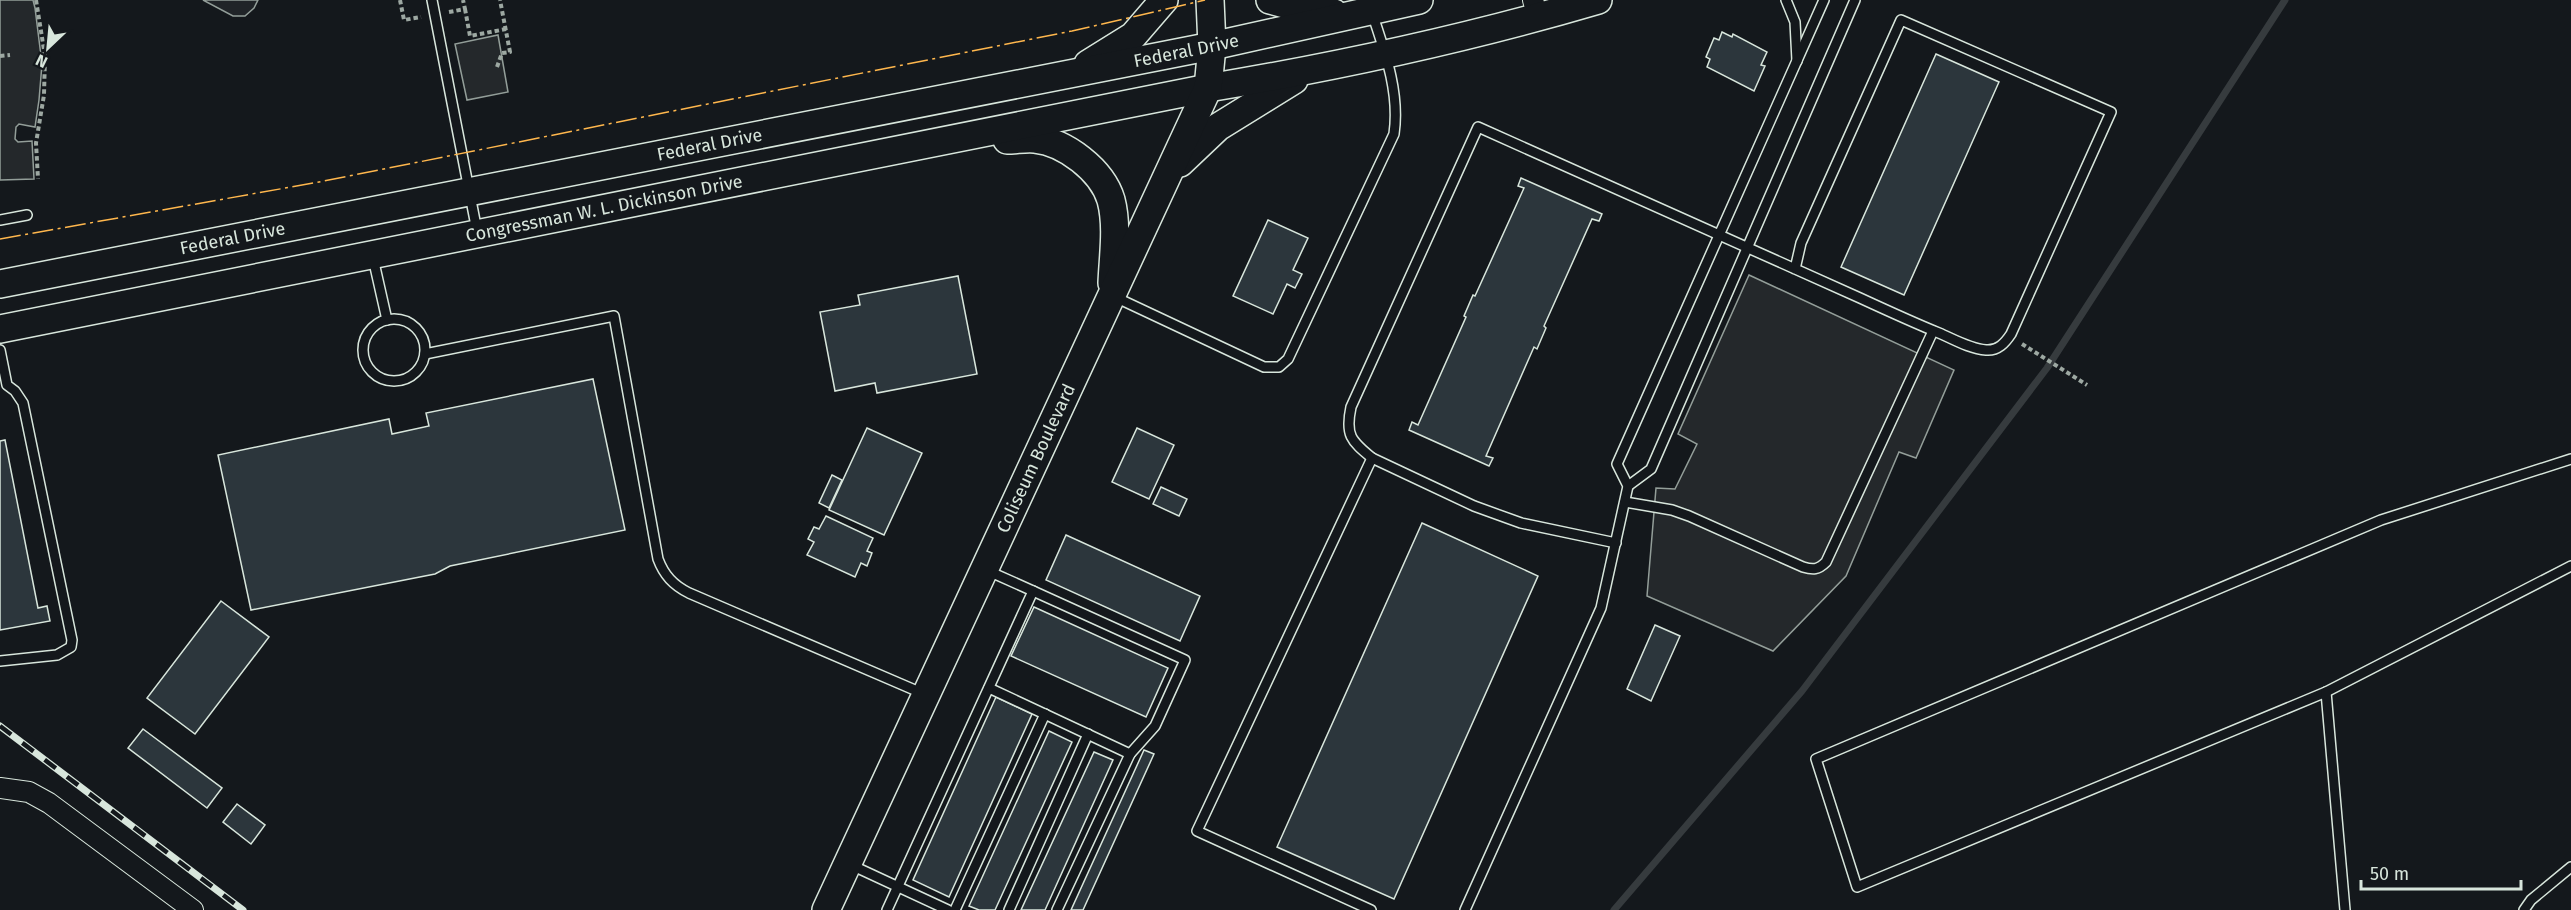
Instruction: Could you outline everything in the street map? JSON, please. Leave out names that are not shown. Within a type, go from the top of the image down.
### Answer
[{"type":"main road","points":[[1071,74],[1133,36],[1164,0]]},
{"type":"main road","name":"Coliseum Boulevard","points":[[825,910],[1208,88],[1212,46],[1210,0]]},
{"type":"main road","points":[[1270,0],[1311,11],[1364,13]]},
{"type":"main road","name":"Federal Drive","points":[[0,284],[1212,46],[1419,0]]},
{"type":"main road","points":[[1208,88],[1386,56],[1535,9],[1598,0]]},
{"type":"main road","points":[[1169,173],[1218,127],[1308,71]]},
{"type":"main road","name":"Congressman W. L. Dickinson Drive","points":[[0,329],[1208,88]]},
{"type":"main road","points":[[937,143],[1036,139],[1071,152],[1098,176],[1111,200],[1114,231],[1112,296]]},
{"type":"street","points":[[0,788],[29,792],[49,803],[193,910]]},
{"type":"lane","points":[[432,0],[478,233]]},
{"type":"lane","points":[[1786,0],[1795,22],[1797,64]]},
{"type":"lane","points":[[1465,910],[1601,608],[1628,486],[1617,464],[1824,0]]},
{"type":"lane","points":[[1628,486],[1651,469],[1855,0]]},
{"type":"lane","points":[[1112,296],[1264,367],[1279,367],[1288,359],[1395,134],[1397,112],[1386,56],[1364,13]]},
{"type":"lane","points":[[1616,543],[1512,519],[1474,506],[1372,458],[1353,443],[1347,424],[1351,407],[1478,127],[1720,236],[1959,342],[1986,350],[2006,343],[2111,112],[1901,20],[1801,243],[1795,269]]},
{"type":"lane","points":[[0,220],[27,215]]},
{"type":"lane","points":[[372,255],[387,320]]},
{"type":"lane","points":[[425,354],[614,316],[658,559],[665,575],[689,593],[924,694]]},
{"type":"lane","points":[[387,320],[401,320],[413,325],[422,336],[425,354],[418,370],[409,378],[387,381],[376,376],[367,364],[363,345],[368,333],[376,325],[387,320]]},
{"type":"lane","points":[[1625,501],[1672,510],[1803,567],[1812,570],[1820,568],[1826,562],[1933,330]]},
{"type":"lane","points":[[0,350],[4,386],[15,391],[23,403],[72,640],[72,647],[57,655],[0,661]]},
{"type":"lane","points":[[1371,910],[1197,831],[1372,458]]},
{"type":"lane","points":[[2571,459],[2381,520],[1816,759],[1857,887],[2326,692],[2571,566]]},
{"type":"lane","points":[[985,569],[1185,660],[1155,726],[1130,754],[1057,910]]},
{"type":"lane","points":[[887,910],[1033,591]]},
{"type":"lane","points":[[989,688],[1130,754]]},
{"type":"lane","points":[[2326,692],[2345,910]]},
{"type":"lane","points":[[955,910],[1045,714]]},
{"type":"lane","points":[[1009,910],[1088,734]]},
{"type":"lane","points":[[847,863],[948,910]]},
{"type":"lane","points":[[2524,910],[2530,900],[2571,867]]},
{"type":"path","points":[[36,0],[43,37],[45,76],[36,143],[38,179]]},
{"type":"path","points":[[497,67],[502,53],[510,52],[500,0]]},
{"type":"path","points":[[465,9],[470,36],[506,29]]},
{"type":"path","points":[[0,56],[10,55]]},
{"type":"path","points":[[2036,352],[2087,385]]},
{"type":"shaded area","points":[[0,0],[33,0],[35,8],[42,64],[35,127],[19,124],[16,127],[15,139],[18,142],[32,141],[34,179],[0,180]]},
{"type":"shaded area","points":[[203,0],[258,0],[254,8],[245,16],[233,16]]},
{"type":"shaded area","points":[[498,35],[508,92],[467,100],[455,44]]},
{"type":"shaded area","points":[[1749,275],[1954,370],[1916,458],[1899,452],[1846,576],[1773,651],[1647,596],[1656,488],[1675,489],[1697,444],[1678,434]]},
{"type":"building","points":[[1722,32],[1732,37],[1733,34],[1767,52],[1761,65],[1765,66],[1754,91],[1707,67],[1710,59],[1706,57],[1714,38],[1719,40]]},
{"type":"building","points":[[1936,54],[1999,82],[1904,295],[1841,267]]},
{"type":"building","points":[[1521,178],[1602,214],[1599,221],[1592,219],[1544,326],[1546,328],[1537,349],[1534,347],[1486,456],[1493,458],[1489,466],[1409,430],[1412,422],[1418,425],[1466,317],[1464,316],[1473,295],[1475,296],[1524,188],[1518,186]]},
{"type":"building","points":[[1268,220],[1308,238],[1293,270],[1302,274],[1295,288],[1287,284],[1273,314],[1233,296]]},
{"type":"building","points":[[958,276],[977,374],[877,393],[875,383],[835,391],[820,312],[860,305],[858,295]]},
{"type":"building","points":[[593,379],[625,530],[450,566],[435,574],[251,610],[218,455],[389,419],[392,434],[429,426],[426,413]]},
{"type":"building","points":[[867,428],[922,453],[884,535],[829,510]]},
{"type":"building","points":[[1137,428],[1174,445],[1149,499],[1112,482]]},
{"type":"building","points":[[5,440],[38,608],[47,606],[50,621],[0,630],[0,441]]},
{"type":"building","points":[[832,475],[842,480],[829,508],[819,503]]},
{"type":"building","points":[[1161,487],[1187,499],[1179,516],[1153,504]]},
{"type":"building","points":[[826,516],[873,538],[867,551],[872,553],[867,566],[861,563],[855,577],[807,555],[814,542],[808,539],[814,527],[819,529]]},
{"type":"building","points":[[1422,523],[1538,576],[1394,899],[1277,847]]},
{"type":"building","points":[[1066,535],[1200,596],[1180,641],[1046,580]]},
{"type":"building","points":[[221,601],[269,637],[195,734],[147,698]]},
{"type":"building","points":[[1034,607],[1168,668],[1146,717],[1011,656]]},
{"type":"building","points":[[1655,625],[1680,636],[1651,701],[1627,689]]},
{"type":"building","points":[[996,697],[1032,714],[949,897],[913,880]]},
{"type":"building","points":[[143,729],[222,788],[207,808],[128,748]]},
{"type":"building","points":[[1049,731],[1072,742],[995,910],[979,910],[969,906]]},
{"type":"building","points":[[1144,750],[1154,754],[1083,910],[1071,910]]},
{"type":"building","points":[[1094,752],[1113,760],[1045,910],[1021,910]]},
{"type":"building","points":[[237,804],[265,825],[251,844],[223,822]]},
{"type":"waterway","points":[[1614,910],[1802,691],[2047,368],[2285,0]]},
{"type":"railway","points":[[0,726],[243,910]]},
{"type":"power","points":[[0,239],[319,182],[1072,31],[1205,0]]}]
